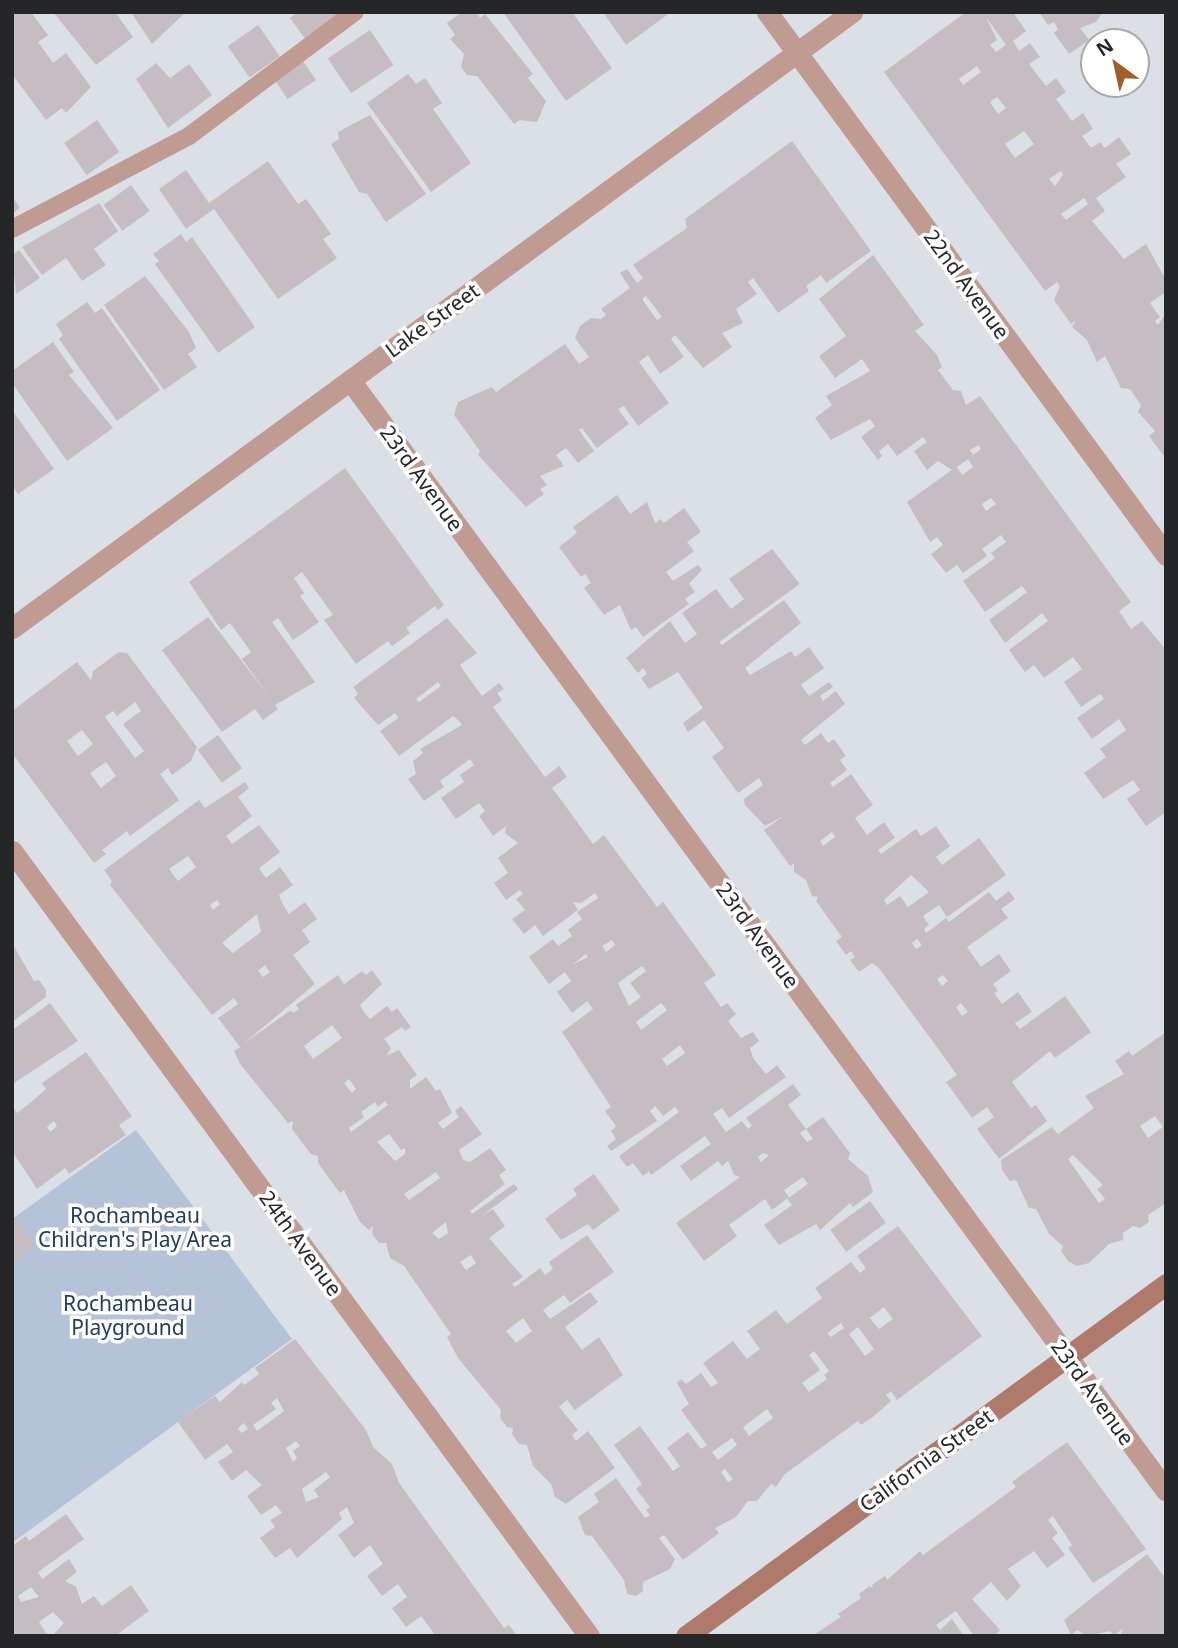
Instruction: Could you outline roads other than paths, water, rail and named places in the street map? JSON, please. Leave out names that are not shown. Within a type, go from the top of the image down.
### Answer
[{"type":"street","name":"22nd Avenue","points":[[767,12],[1166,555]]},
{"type":"street","name":"Lake Street","points":[[12,628],[852,12]]},
{"type":"street","name":"23rd Avenue","points":[[350,380],[1166,1491]]},
{"type":"street","name":"24th Avenue","points":[[12,851],[589,1636]]},
{"type":"street","name":"California Street","points":[[686,1636],[1166,1284]]},
{"type":"lane","points":[[12,229],[189,135],[355,12]]},
{"type":"park label","name":"Rochambeau Children's Play Area","points":[[135,1227]]},
{"type":"park label","name":"Rochambeau Playground","points":[[128,1315]]}]
